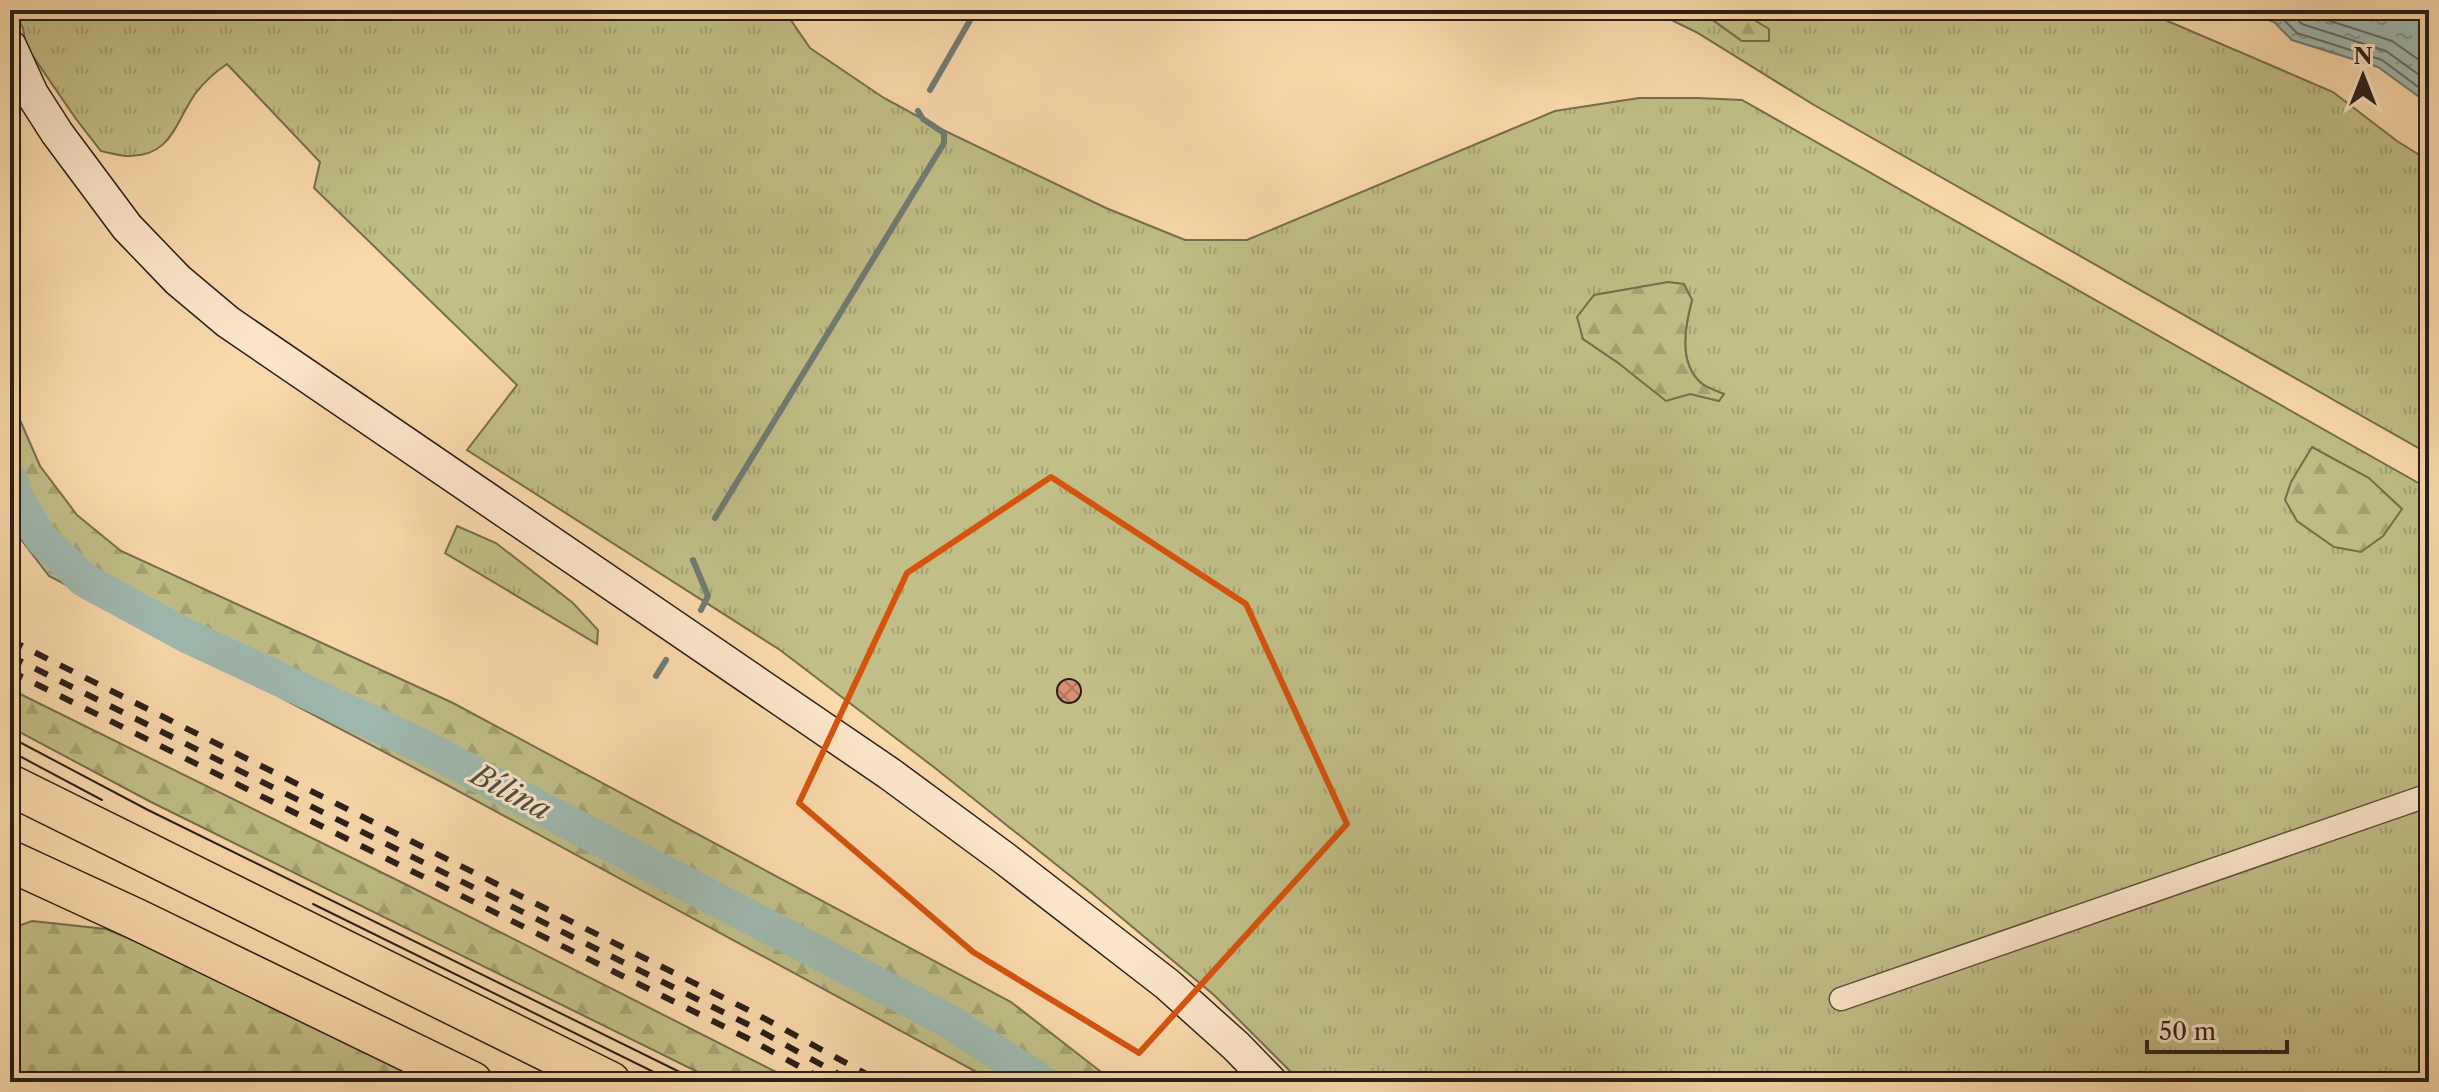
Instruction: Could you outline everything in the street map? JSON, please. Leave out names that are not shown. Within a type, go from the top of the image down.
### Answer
[{"type":"highway","points":[[10,785],[610,1082]]},
{"type":"highway","points":[[10,861],[472,1082]]},
{"type":"street","points":[[10,46],[32,94],[57,133],[127,227],[178,280],[228,322],[915,793],[1167,984],[1271,1082]]},
{"type":"street","points":[[1841,999],[2429,795]]},
{"type":"highlighted area","points":[[1051,477],[1246,604],[1347,824],[1139,1053],[973,952],[799,803],[907,573]]},
{"type":"green space","points":[[13,10],[784,10],[810,48],[884,98],[941,129],[1106,208],[1185,240],[1247,240],[1555,111],[1639,98],[1742,100],[2429,489],[2429,1082],[1301,1082],[1214,995],[1093,894],[780,650],[467,450],[517,385],[314,188],[320,162],[227,64],[198,90],[162,145],[141,155],[120,155],[101,151],[76,119],[26,46],[23,28]],"holes":[[[1692,300],[1685,343],[1688,364],[1702,384],[1723,394],[1690,394],[1617,362],[1583,339]]]},
{"type":"green space","points":[[1651,10],[1710,10],[1707,16],[1742,41],[1769,40],[1769,30],[1738,10],[2142,10],[2333,92],[2397,141],[2429,161],[2429,454],[1814,105],[1696,32]]},
{"type":"green space","points":[[1710,10],[1738,10],[1769,29],[1769,41],[1742,41],[1706,15]]},
{"type":"green space","points":[[1668,282],[1684,284],[1692,300],[1687,321],[1686,355],[1701,383],[1724,394],[1719,401],[1690,394],[1666,401],[1583,339],[1577,317],[1594,295]]},
{"type":"green space","points":[[10,397],[40,466],[77,515],[121,551],[453,703],[1011,1002],[1114,1082],[995,1082],[449,786],[49,576],[10,525]]},
{"type":"green space","points":[[2312,447],[2369,478],[2402,509],[2383,536],[2361,552],[2334,547],[2297,521],[2285,500],[2291,482]]},
{"type":"green space","points":[[457,526],[496,543],[573,603],[598,630],[597,644],[445,553]]},
{"type":"green space","points":[[10,689],[796,1082],[718,1082],[151,802],[10,727]]},
{"type":"green space","points":[[32,921],[106,929],[201,968],[444,1082],[10,1082],[10,929]]},
{"type":"water","points":[[2242,10],[2429,10],[2429,104],[2378,67],[2292,40],[2274,22]]},
{"type":"building","points":[[1069,679],[1078,682],[1081,691],[1078,700],[1069,703],[1060,700],[1057,691],[1060,682]]},
{"type":"waterway","points":[[930,90],[976,10]]},
{"type":"waterway","points":[[715,518],[944,143],[944,133],[923,119],[918,111]]},
{"type":"waterway","name":"Bílina","points":[[10,478],[19,503],[41,538],[84,580],[187,636],[424,747],[947,1020],[1042,1082]]},
{"type":"waterway","points":[[693,560],[708,596],[701,610]]},
{"type":"waterway","points":[[656,676],[666,660]]},
{"type":"tram line","points":[[10,737],[148,810],[700,1082]]},
{"type":"tram line","points":[[10,751],[102,800]]},
{"type":"tram line","points":[[313,904],[674,1082]]},
{"type":"railway","points":[[10,640],[758,1015],[881,1082]]},
{"type":"railway","points":[[10,656],[753,1027],[853,1082]]},
{"type":"railway","points":[[10,671],[747,1038],[828,1082]]}]
